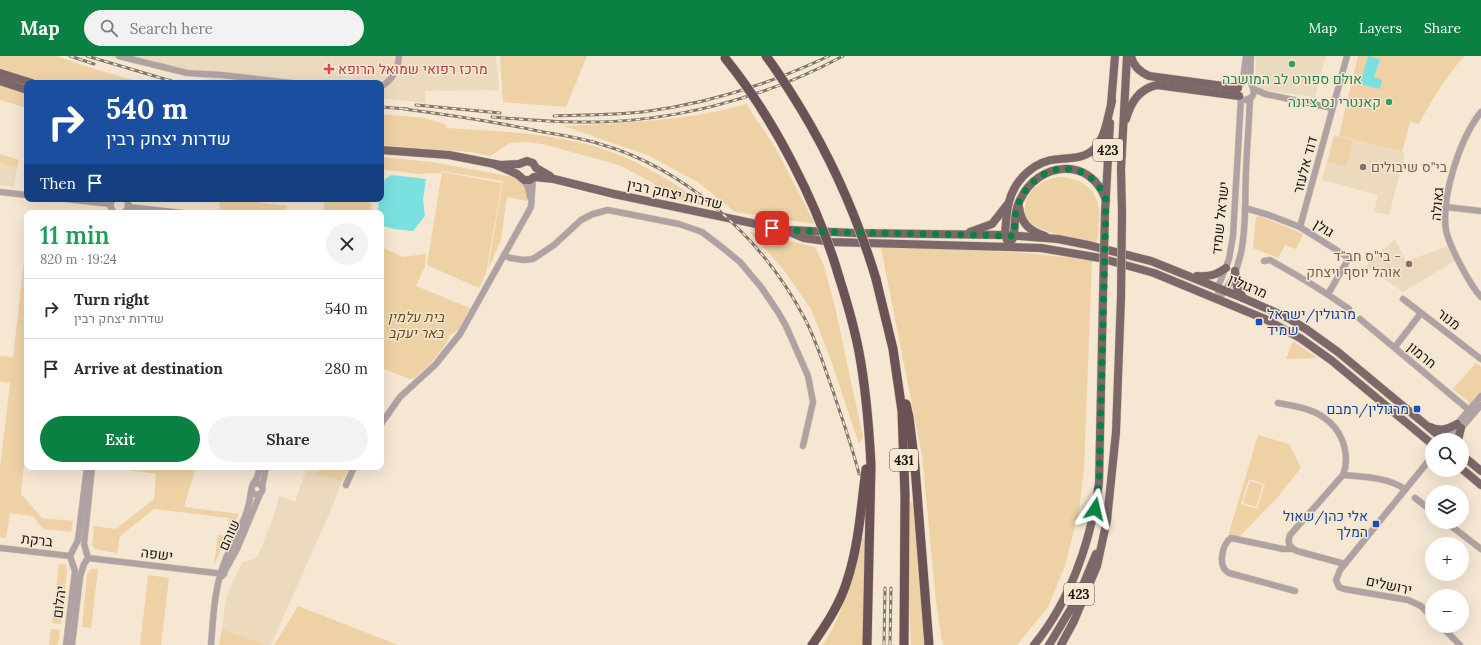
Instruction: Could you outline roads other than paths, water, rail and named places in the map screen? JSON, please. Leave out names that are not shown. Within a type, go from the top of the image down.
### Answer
[{"type":"highway","name":"431","points":[[766,56],[795,99],[825,151],[852,211],[876,279],[893,349],[902,411],[904,458],[904,644]]},
{"type":"highway","name":"431","points":[[724,57],[759,106],[795,169],[820,221],[840,277],[859,352],[870,440],[871,465],[867,645]]},
{"type":"highway","points":[[893,349],[909,417],[915,467],[929,645]]},
{"type":"highway","points":[[817,645],[834,615],[845,587],[854,554],[870,440]]},
{"type":"highway","points":[[812,645],[835,609],[845,587]]},
{"type":"highway","points":[[926,605],[934,645]]},
{"type":"main road","name":"423","points":[[1034,645],[1045,632],[1075,575],[1088,538],[1097,500],[1099,483],[1105,212],[1116,56]]},
{"type":"main road","name":"423","points":[[1049,645],[1078,597],[1103,538],[1107,520],[1116,432],[1121,297],[1121,169],[1127,56]]},
{"type":"main road","points":[[1131,56],[1139,70],[1148,76],[1239,92]]},
{"type":"main road","points":[[0,73],[24,80]]},
{"type":"main road","points":[[0,81],[24,89]]},
{"type":"main road","points":[[1122,137],[1126,116],[1133,103],[1138,95],[1151,87],[1157,85],[1239,92]]},
{"type":"main road","points":[[957,234],[976,231],[992,224],[1002,214],[1009,202],[1016,184],[1028,171],[1050,160],[1081,157],[1096,148],[1104,132],[1112,100]]},
{"type":"main road","name":"שדרות יצחק רבין","points":[[384,150],[449,155],[494,164],[519,164],[524,161],[530,161],[536,168],[546,175],[560,180],[614,194],[785,230],[1005,235]]},
{"type":"main road","name":"שדרות יצחק רבין","points":[[494,164],[517,174],[524,180],[534,178],[560,180]]},
{"type":"main road","points":[[517,174],[519,164]]},
{"type":"main road","points":[[534,178],[536,168]]},
{"type":"main road","points":[[1009,246],[1014,236],[1015,214],[1020,199],[1028,187],[1038,177],[1052,171],[1067,169],[1082,172],[1091,177],[1102,189],[1106,200]]},
{"type":"main road","points":[[1020,199],[1019,207],[1021,218],[1028,227],[1044,235],[1058,239]]},
{"type":"main road","points":[[1009,202],[1005,235],[1009,246]]},
{"type":"main road","name":"שדרות יצחק רבין","points":[[785,230],[804,238],[832,242],[1009,246]]},
{"type":"main road","name":"מרגולין","points":[[1005,235],[1058,239],[1088,244],[1130,255],[1191,276],[1288,318],[1313,333],[1338,352],[1436,433]]},
{"type":"main road","name":"מרגולין","points":[[1009,246],[1060,250],[1130,266],[1168,278],[1277,325],[1307,342],[1331,360],[1425,438]]},
{"type":"main road","points":[[1191,276],[1209,277],[1216,275],[1226,268]]},
{"type":"main road","points":[[1235,271],[1237,287],[1243,298]]},
{"type":"main road","points":[[1426,425],[1434,429],[1443,430],[1459,426],[1458,433]]},
{"type":"main road","points":[[1469,461],[1481,471]]},
{"type":"main road","points":[[1469,475],[1481,485]]},
{"type":"main road","points":[[1061,645],[1074,621],[1097,566],[1103,538]]},
{"type":"street","points":[[119,56],[142,59],[168,69],[187,73],[266,80]]},
{"type":"street","points":[[384,85],[392,78],[396,72],[399,56]]},
{"type":"street","name":"ישראל שמיד","points":[[1218,299],[1222,289],[1233,236],[1239,92],[1243,80],[1246,56]]},
{"type":"street","name":"ישראל שמיד","points":[[1222,289],[1235,271],[1242,249],[1245,226],[1246,172],[1252,92],[1250,79],[1251,56]]},
{"type":"street","name":"דוד אלעזר","points":[[1300,227],[1347,56]]},
{"type":"street","points":[[1252,92],[1245,100],[1239,92],[1246,83],[1252,92],[1332,108]]},
{"type":"street","name":"גאולה","points":[[1481,112],[1468,131],[1461,147],[1450,186],[1446,207],[1446,230],[1460,264],[1481,297]]},
{"type":"street","points":[[384,420],[400,397],[435,365],[456,340],[531,207],[534,178]]},
{"type":"street","points":[[524,180],[529,193],[531,207]]},
{"type":"street","points":[[0,192],[24,195]]},
{"type":"street","points":[[126,210],[128,207],[127,202]]},
{"type":"street","points":[[128,207],[156,210]]},
{"type":"street","points":[[1446,207],[1481,211]]},
{"type":"street","name":"גולן","points":[[1245,208],[1269,215],[1300,227],[1349,258],[1328,294]]},
{"type":"street","points":[[504,254],[510,258],[524,260],[533,259],[554,245],[581,220],[593,214],[608,210],[679,224],[702,232],[740,262],[761,287],[786,326],[808,376],[813,402],[803,446]]},
{"type":"street","points":[[1264,261],[1270,260],[1328,294],[1349,309]]},
{"type":"street","name":"מנור","points":[[1403,299],[1481,359]]},
{"type":"street","name":"מנור","points":[[1395,347],[1421,313]]},
{"type":"street","name":"חרמון","points":[[1360,319],[1469,410]]},
{"type":"street","points":[[1455,433],[1469,410],[1481,396]]},
{"type":"street","points":[[1278,403],[1315,413],[1324,417],[1337,430],[1344,445],[1346,463],[1343,475],[1290,535],[1288,540],[1292,548]]},
{"type":"street","points":[[1452,433],[1481,405]]},
{"type":"street","points":[[1295,591],[1226,572],[1222,566],[1222,559],[1227,542],[1231,538],[1283,549],[1292,548],[1345,564],[1425,465]]},
{"type":"street","points":[[87,470],[78,540],[75,549],[72,552],[71,559],[76,565],[84,564],[88,558],[84,539],[92,470]]},
{"type":"street","points":[[259,470],[257,478],[251,488],[251,491],[256,495],[260,494],[262,490],[265,470]]},
{"type":"street","points":[[346,485],[353,470]]},
{"type":"street","points":[[1343,475],[1384,479],[1405,489]]},
{"type":"street","points":[[253,484],[259,484],[262,487]]},
{"type":"street","name":"שוהם","points":[[211,645],[218,585],[243,519],[250,499],[251,491]]},
{"type":"street","name":"שוהם","points":[[222,574],[241,540],[260,494]]},
{"type":"street","points":[[1415,498],[1425,506]]},
{"type":"street","points":[[1455,529],[1481,549]]},
{"type":"street","name":"ברקת","points":[[0,548],[71,559]]},
{"type":"street","points":[[75,549],[81,548],[86,550]]},
{"type":"street","name":"ישפה","points":[[88,558],[222,574]]},
{"type":"street","name":"יהלום","points":[[66,645],[75,570],[71,559]]},
{"type":"street","name":"יהלום","points":[[72,645],[80,577],[84,564]]},
{"type":"street","name":"ירושלים","points":[[1345,564],[1336,576],[1337,585],[1344,589],[1414,602],[1425,609]]},
{"type":"street","points":[[1448,633],[1460,645]]},
{"type":"water","points":[[1368,56],[1380,59],[1374,77],[1382,80],[1380,89],[1360,84]]},
{"type":"water","points":[[392,175],[426,179],[423,199],[425,216],[413,231],[384,226],[384,210],[378,210],[379,202],[384,202],[385,179]]},
{"type":"railway","points":[[70,56],[94,64]]},
{"type":"railway","points":[[87,56],[168,80]]},
{"type":"railway","points":[[554,116],[631,113],[690,104],[738,92],[807,66],[829,56]]},
{"type":"railway","points":[[492,117],[555,122],[611,122],[645,119],[680,113],[714,106],[781,85],[843,56]]},
{"type":"railway","points":[[416,105],[500,113]]},
{"type":"railway","points":[[384,107],[408,109]]},
{"type":"railway","points":[[404,109],[456,116],[586,140],[632,155],[663,171],[692,189],[745,235],[767,261],[788,290],[805,319],[817,346],[833,391],[859,474]]},
{"type":"railway","points":[[884,645],[885,588]]},
{"type":"railway","points":[[890,645],[891,588]]},
{"type":"place","name":"אולם ספורט לב המושבה","points":[[1292,64]]},
{"type":"place","name":"מרכז רפואי שמואל הרופא","points":[[329,69]]},
{"type":"place","name":"קאנטרי נס ציונה","points":[[1389,102]]},
{"type":"place","name":"בי\"ס שיבולים","points":[[1363,167]]},
{"type":"place","name":"בי\"ס חב\"ד - אוהל יוסף ויצחק","points":[[1409,264]]},
{"type":"place","name":"מרגולין/ישראל שמיד","points":[[1259,322]]},
{"type":"place","name":"מרגולין/רמבם","points":[[1417,409]]},
{"type":"place","name":"אלי כהן/שאול המלך","points":[[1376,524]]},
{"type":"park label","name":"בית עלמין באר יעקב","points":[[416,326]]}]
